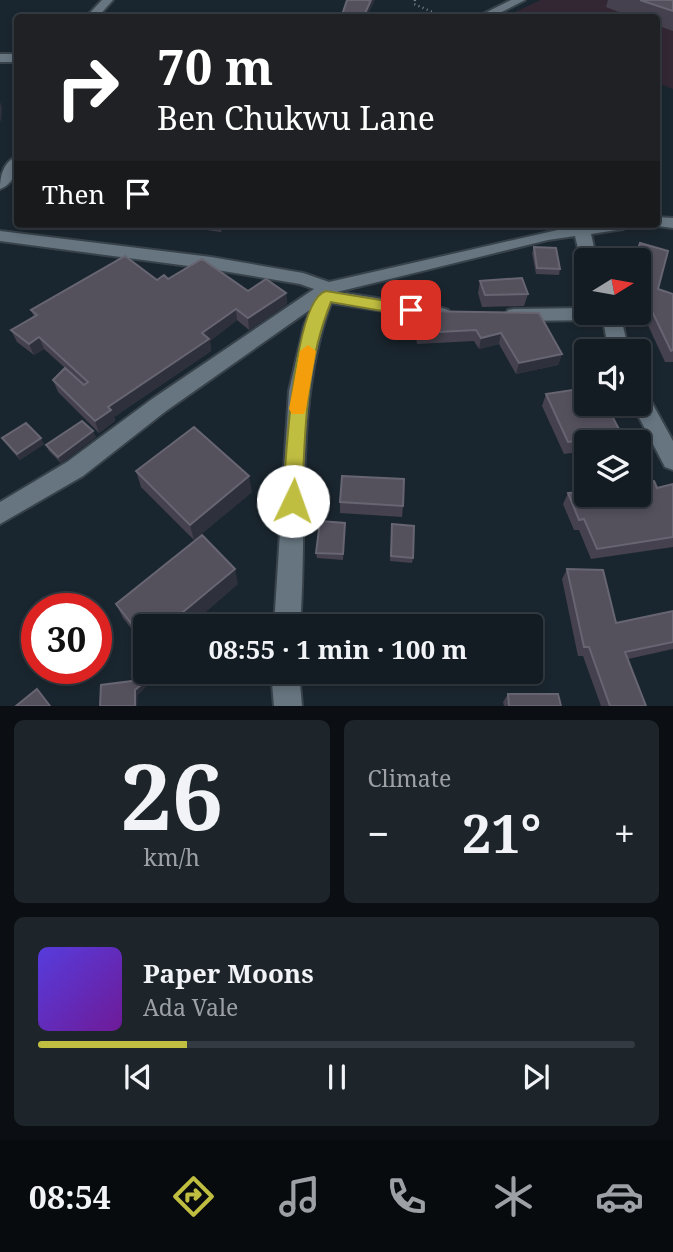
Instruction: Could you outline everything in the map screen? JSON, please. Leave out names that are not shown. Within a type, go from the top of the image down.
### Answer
[{"type":"street","points":[[94,14],[108,0]]},
{"type":"street","points":[[489,14],[520,0]]},
{"type":"street","points":[[0,184],[14,165]]},
{"type":"street","points":[[0,514],[75,470],[159,405],[327,292],[481,250],[576,228]]},
{"type":"street","points":[[580,228],[586,248]]},
{"type":"street","points":[[0,236],[211,263],[303,279],[327,292],[429,313],[463,315]]},
{"type":"street","points":[[287,614],[299,391],[313,326],[327,292]]},
{"type":"street","points":[[502,315],[574,314]]},
{"type":"street","points":[[649,416],[673,461]]},
{"type":"street","points":[[286,684],[288,706]]},
{"type":"path","points":[[415,0],[414,4],[437,14]]},
{"type":"shaded area","points":[[541,0],[673,0],[673,89],[660,84],[660,14],[511,14]]},
{"type":"building","points":[[347,0],[371,0],[365,14],[342,14]]},
{"type":"building","points":[[640,0],[673,0],[673,11]]},
{"type":"building","points":[[640,243],[668,251],[658,289],[673,294],[671,351],[651,309],[651,248],[638,248]]},
{"type":"building","points":[[534,247],[556,248],[560,269],[537,268]]},
{"type":"building","points":[[125,256],[157,280],[164,275],[168,279],[202,259],[248,291],[266,279],[286,293],[248,318],[236,309],[202,333],[209,339],[108,407],[111,410],[95,421],[53,380],[65,368],[84,385],[88,382],[39,337],[29,344],[11,330],[37,315],[31,310]]},
{"type":"building","points":[[522,278],[528,294],[485,295],[480,281]]},
{"type":"building","points":[[414,311],[539,313],[562,354],[519,363],[501,333],[481,338],[476,330],[419,333]]},
{"type":"building","points":[[574,390],[574,416],[612,416],[619,430],[574,430],[574,441],[568,442],[546,394]]},
{"type":"building","points":[[82,421],[93,431],[58,457],[46,445]]},
{"type":"building","points":[[26,423],[41,438],[17,454],[2,438]]},
{"type":"building","points":[[194,427],[249,476],[190,525],[136,471]]},
{"type":"building","points":[[342,476],[404,479],[403,506],[340,502]]},
{"type":"building","points":[[651,481],[654,481],[657,488],[673,484],[673,537],[597,549],[584,519],[579,520],[568,493],[574,492],[574,507],[651,507]]},
{"type":"building","points":[[320,521],[345,523],[343,554],[316,553]]},
{"type":"building","points":[[392,524],[414,526],[413,558],[391,556]]},
{"type":"building","points":[[202,535],[235,569],[181,614],[133,614],[133,626],[116,604]]},
{"type":"building","points":[[567,569],[603,570],[616,623],[673,611],[673,642],[625,652],[646,706],[610,706],[589,647],[584,647]]},
{"type":"building","points":[[133,681],[133,684],[142,684],[135,690],[135,706],[100,706],[101,685]]},
{"type":"building","points":[[37,689],[50,706],[16,706]]},
{"type":"building","points":[[508,694],[558,694],[561,706],[509,706]]},
{"type":"slow traffic","points":[[298,409],[308,351]]},
{"type":"route","points":[[293,501],[299,391],[313,326],[326,296],[411,310]]}]
